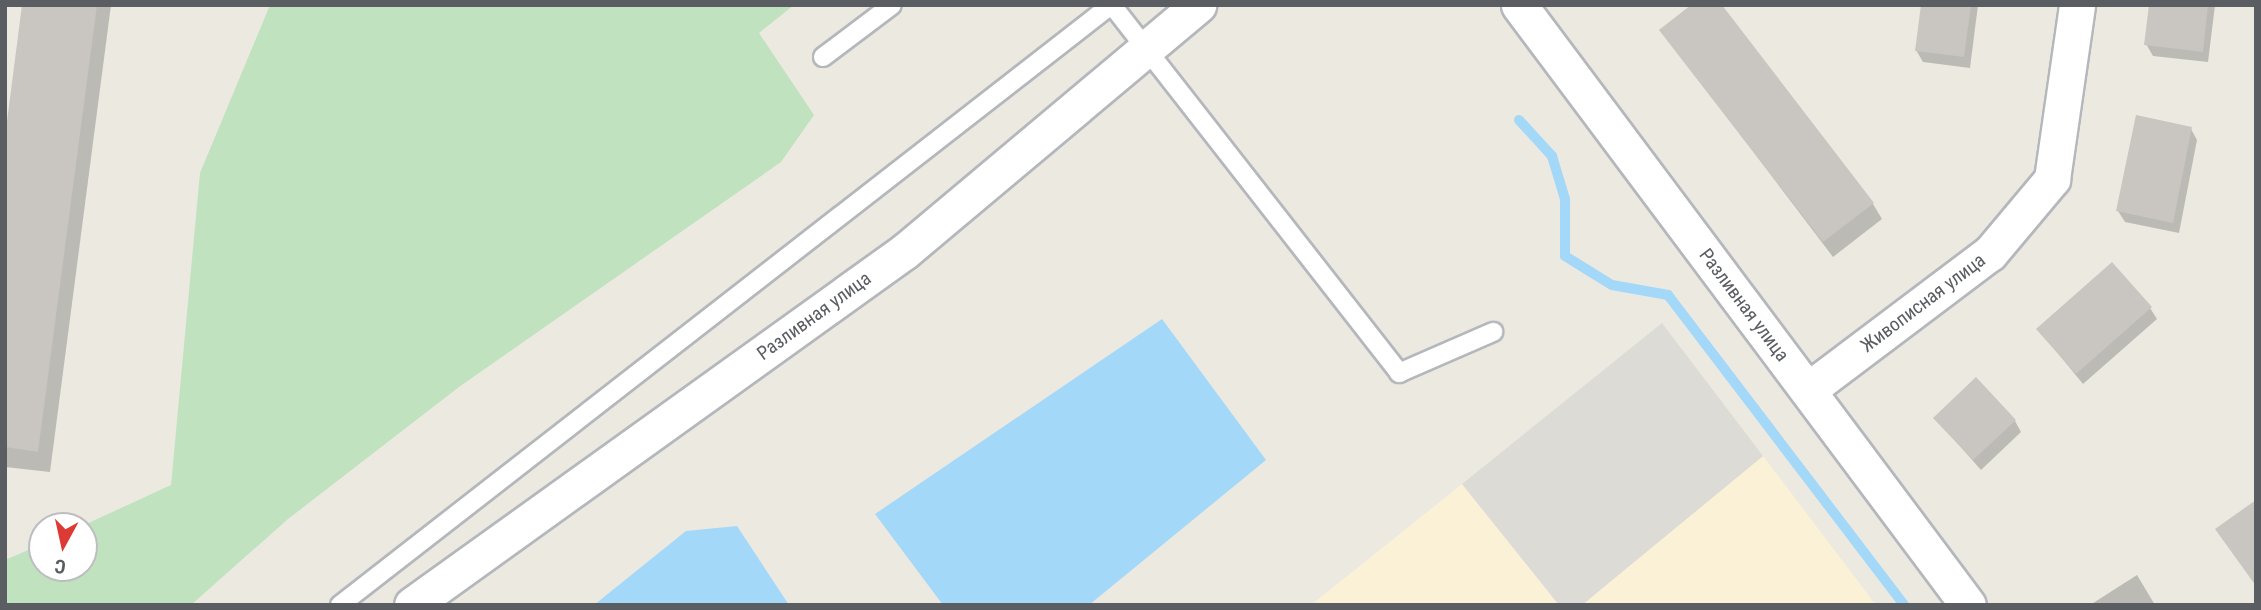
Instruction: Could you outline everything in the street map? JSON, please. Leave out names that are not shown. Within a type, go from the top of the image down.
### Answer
[{"type":"street","name":"Разливная улица","points":[[412,605],[905,251],[1198,5]]},
{"type":"street","name":"Разливная улица","points":[[1519,5],[1968,605]]},
{"type":"street","name":"Живописная улица","points":[[1808,390],[1990,253],[2052,179],[2077,5]]},
{"type":"lane","points":[[823,57],[892,5]]},
{"type":"lane","points":[[340,605],[1112,5],[1399,373],[1493,332]]},
{"type":"shaded area","points":[[1662,323],[1763,456],[1582,605],[1559,605],[1462,484]]},
{"type":"shaded area","points":[[1763,456],[1876,605],[1582,605]]},
{"type":"shaded area","points":[[1462,484],[1559,605],[1311,605]]},
{"type":"green space","points":[[270,5],[794,5],[759,33],[814,115],[781,162],[459,387],[288,519],[191,605],[5,605],[5,560],[28,550],[28,582],[98,582],[98,519],[171,485],[200,173]]},
{"type":"water","points":[[1162,319],[1266,460],[1089,605],[943,605],[875,514]]},
{"type":"water","points":[[737,526],[789,605],[594,605],[686,531]]},
{"type":"building","points":[[22,5],[97,5],[38,452],[5,447],[5,137]]},
{"type":"building","points":[[1691,5],[1722,5],[1874,203],[1823,242],[1659,30]]},
{"type":"building","points":[[1921,5],[1971,5],[1964,57],[1915,51]]},
{"type":"building","points":[[2149,5],[2208,5],[2203,52],[2144,45]]},
{"type":"building","points":[[2136,115],[2192,127],[2173,223],[2116,211]]},
{"type":"building","points":[[2112,262],[2152,307],[2076,374],[2036,329]]},
{"type":"building","points":[[1976,377],[2016,420],[1973,460],[1933,418]]},
{"type":"building","points":[[2256,500],[2256,586],[2215,529]]},
{"type":"waterway","points":[[1519,120],[1552,156],[1565,199],[1565,256],[1612,285],[1668,295],[1904,605]]}]
